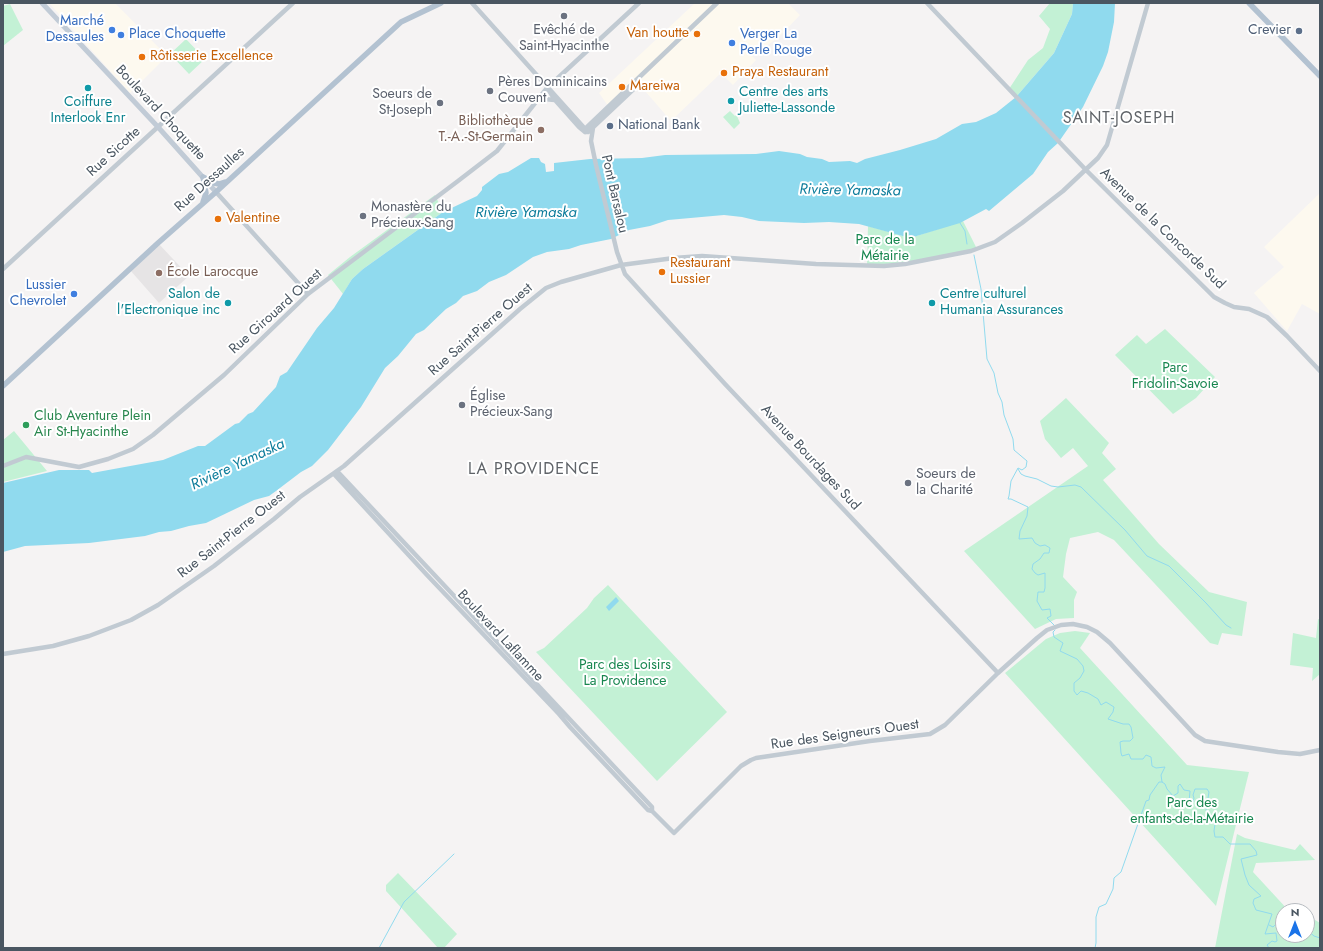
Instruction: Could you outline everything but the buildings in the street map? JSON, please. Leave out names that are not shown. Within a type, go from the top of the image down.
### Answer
[{"type":"main road","name":"Boulevard Choquette","points":[[42,3],[158,127],[216,192]]},
{"type":"main road","name":"Rue Dessaulles","points":[[3,386],[401,22],[441,3]]},
{"type":"main road","points":[[1249,3],[1320,76]]},
{"type":"main road","points":[[203,177],[217,184],[229,180]]},
{"type":"main road","points":[[203,177],[206,193],[203,204]]},
{"type":"street","name":"Rue Sicotte","points":[[3,269],[293,3]]},
{"type":"street","points":[[472,3],[547,88],[555,100],[579,127],[587,132]]},
{"type":"street","name":"Rue Girouard Ouest","points":[[3,466],[26,457],[79,467],[108,459],[133,449],[153,435],[224,374],[308,294],[497,150],[547,88],[639,3]]},
{"type":"street","points":[[587,132],[717,3]]},
{"type":"street","name":"Avenue de la Concorde Sud","points":[[927,3],[1067,151],[1214,297],[1234,307],[1249,309],[1267,318],[1320,371]]},
{"type":"street","name":"Rue Saint-Pierre Ouest","points":[[3,654],[53,646],[89,636],[131,620],[158,605],[214,566],[274,519],[300,496],[336,472],[520,309],[546,288],[561,282],[621,265],[674,258],[702,256],[860,266],[884,266],[905,264],[971,251],[994,242],[1064,191],[1098,158],[1107,145],[1148,3]]},
{"type":"street","points":[[587,132],[632,91],[637,83]]},
{"type":"street","points":[[547,88],[554,93],[587,132]]},
{"type":"street","points":[[536,102],[543,99],[555,100]]},
{"type":"street","name":"Pont Barsalou","points":[[587,132],[591,143],[617,252]]},
{"type":"street","name":"Boulevard Choquette","points":[[216,192],[308,294]]},
{"type":"street","name":"Avenue Bourdages Sud","points":[[617,252],[625,274],[725,384],[998,673]]},
{"type":"street","name":"Boulevard Laflamme","points":[[336,472],[652,807],[652,811],[674,833]]},
{"type":"street","name":"Rue des Seigneurs Ouest","points":[[674,833],[741,766],[756,758],[930,734],[945,725],[1036,638],[1047,630],[1061,625],[1073,624],[1087,627],[1097,632],[1110,643],[1195,735],[1205,741],[1300,754],[1320,750]]},
{"type":"shaded area","name":"Place Choquette","points":[[49,3],[115,3],[167,56],[130,93]]},
{"type":"shaded area","points":[[695,3],[788,3],[800,15],[779,37],[752,56],[756,60],[733,85],[721,73],[671,121],[639,84],[611,110],[599,93]]},
{"type":"shaded area","points":[[1320,193],[1320,314],[1302,304],[1287,331],[1254,293],[1284,267],[1264,247]]},
{"type":"shaded area","name":"École Larocque","points":[[158,243],[189,276],[159,303],[130,270]]},
{"type":"green space","points":[[1050,3],[1073,3],[1072,14],[1054,53],[1016,97],[1009,89],[1028,60],[1043,48],[1050,29],[1039,16]]},
{"type":"green space","points":[[10,4],[23,30],[3,46],[3,6]]},
{"type":"green space","points":[[186,39],[205,59],[189,74],[170,54]]},
{"type":"green space","points":[[730,111],[737,116],[740,123],[734,129],[723,117]]},
{"type":"green space","points":[[435,195],[443,212],[363,269],[352,279],[343,294],[328,275],[350,257]]},
{"type":"green space","name":"Parc de la Métairie","points":[[963,221],[977,249],[925,260],[867,266],[868,226],[910,238]]},
{"type":"green space","name":"Parc Fridolin-Savoie","points":[[1165,329],[1215,377],[1196,398],[1173,414],[1115,355],[1137,335],[1146,344]]},
{"type":"green space","points":[[1066,398],[1109,443],[1102,453],[1116,469],[1103,480],[1159,544],[1209,592],[1247,602],[1242,636],[1222,633],[1218,645],[1210,643],[1114,540],[1098,532],[1070,538],[1063,577],[1077,592],[1074,600],[1074,618],[1056,619],[1035,629],[964,551],[1088,466],[1073,448],[1061,458],[1045,439],[1040,421]]},
{"type":"green space","points":[[14,431],[47,471],[3,482],[3,440]]},
{"type":"green space","name":"Parc des Loisirs La Providence","points":[[608,585],[727,712],[657,781],[536,652],[544,648],[587,608],[594,598]]},
{"type":"green space","points":[[1318,619],[1320,620],[1320,674],[1312,681],[1313,668],[1290,665],[1293,633],[1316,638]]},
{"type":"green space","name":"Parc des enfants-de-la-Métairie","points":[[1075,631],[1090,633],[1080,648],[1187,765],[1249,772],[1216,906],[1005,673],[1046,639],[1060,633]]},
{"type":"green space","points":[[1237,834],[1245,838],[1295,850],[1300,844],[1315,860],[1256,863],[1253,872],[1282,903],[1275,903],[1275,943],[1315,943],[1315,920],[1320,923],[1320,948],[1215,948]]},
{"type":"green space","points":[[398,873],[457,934],[444,948],[438,948],[386,891],[386,885]]},
{"type":"water","name":"Rivière Yamaska","points":[[1073,3],[1115,3],[1114,22],[1108,52],[1103,66],[1083,107],[1058,143],[1048,152],[1033,174],[989,211],[986,209],[960,223],[910,238],[859,224],[759,221],[724,215],[668,220],[650,226],[629,230],[611,239],[569,249],[547,252],[533,257],[506,275],[489,282],[477,291],[463,296],[456,303],[446,309],[424,330],[416,334],[398,356],[385,368],[361,407],[328,450],[312,466],[301,472],[269,496],[254,500],[206,523],[171,531],[89,543],[25,546],[3,552],[3,483],[59,470],[89,470],[92,473],[163,460],[198,446],[205,446],[235,424],[239,423],[248,414],[253,412],[276,387],[280,376],[287,372],[317,328],[334,308],[352,279],[363,269],[443,212],[477,196],[482,190],[482,187],[499,174],[508,172],[531,158],[539,158],[541,162],[545,164],[546,172],[554,171],[554,163],[590,159],[642,158],[665,155],[756,154],[779,151],[800,154],[829,162],[850,161],[857,163],[865,159],[936,139],[962,124],[976,122],[996,113],[1016,97],[1054,53],[1072,14]]},
{"type":"water","points":[[616,597],[619,601],[609,611],[606,607]]},
{"type":"waterway","points":[[960,223],[965,231],[967,244]]},
{"type":"waterway","points":[[974,255],[981,289],[987,359],[994,373],[1004,415],[1013,439],[1014,450],[1027,461],[1026,467],[1022,470],[1018,468],[1011,481],[1008,499],[1028,507],[1027,516],[1020,531],[1019,539],[1032,538],[1035,543],[1040,546],[1045,545],[1050,548],[1049,553],[1044,553],[1040,559],[1033,564],[1032,569],[1038,575],[1045,573],[1044,592],[1038,592],[1037,601],[1042,610],[1050,609],[1051,616],[1047,618],[1055,626]]},
{"type":"waterway","points":[[1018,469],[1021,474],[1037,479],[1051,486],[1058,487],[1075,485],[1081,487],[1125,530],[1147,556],[1169,566],[1226,625],[1231,628]]},
{"type":"waterway","points":[[1055,630],[1053,632],[1054,637],[1063,643],[1060,651],[1077,659],[1083,666],[1084,671],[1080,678],[1074,683],[1074,691],[1077,695],[1081,691],[1098,699],[1101,705],[1106,702],[1114,707],[1113,712],[1108,719],[1123,724],[1129,724],[1131,727],[1133,738],[1130,741],[1120,742],[1122,756],[1129,754],[1131,759],[1143,759],[1146,755],[1151,757],[1152,766],[1156,768],[1165,767],[1161,775],[1162,782],[1173,796],[1178,793],[1178,786],[1180,784],[1184,790],[1190,791],[1189,802],[1193,802],[1195,789],[1207,789],[1209,792],[1206,810],[1215,824],[1215,837],[1223,837],[1230,844],[1250,844],[1256,851],[1257,855],[1241,859],[1249,885],[1261,896],[1254,899],[1253,903],[1256,910],[1272,914],[1265,934],[1276,933],[1277,941],[1272,941],[1267,945],[1269,948]]},
{"type":"waterway","points":[[1095,948],[1096,917],[1099,907],[1106,904],[1113,889],[1114,878],[1121,872],[1146,801],[1149,800],[1150,795],[1159,782],[1162,782]]},
{"type":"waterway","points":[[379,948],[404,902],[454,854]]},
{"type":"waterway","points":[[1269,925],[1273,927],[1275,925]]},
{"type":"waterway","points":[[1315,936],[1320,938]]},
{"type":"place","name":"Evêché de Saint-Hyacinthe","points":[[564,16]]},
{"type":"place","name":"Marché Dessaules","points":[[112,30]]},
{"type":"place","name":"Crevier","points":[[1299,31]]},
{"type":"place","name":"Van houtte","points":[[697,34]]},
{"type":"place","name":"Place Choquette","points":[[121,35]]},
{"type":"place","name":"Verger La Perle Rouge","points":[[732,43]]},
{"type":"place","name":"Rôtisserie Excellence","points":[[142,57]]},
{"type":"place","name":"Praya Restaurant","points":[[724,73]]},
{"type":"place","name":"Mareiwa","points":[[622,87]]},
{"type":"place","name":"Coiffure Interlook Enr","points":[[88,88]]},
{"type":"place","name":"Pères Dominicains Couvent","points":[[490,91]]},
{"type":"place","name":"Centre des arts Juliette-Lassonde","points":[[731,101]]},
{"type":"place","name":"Soeurs de St-Joseph","points":[[440,103]]},
{"type":"place","name":"National Bank","points":[[610,126]]},
{"type":"place","name":"Bibliothèque T.-A.-St-Germain","points":[[541,130]]},
{"type":"place","name":"Monastère du Précieux-Sang","points":[[363,216]]},
{"type":"place","name":"Valentine","points":[[218,219]]},
{"type":"place","name":"Restaurant Lussier","points":[[662,272]]},
{"type":"place","name":"École Larocque","points":[[159,273]]},
{"type":"place","name":"Lussier Chevrolet","points":[[74,294]]},
{"type":"place","name":"Salon de l'Electronique inc","points":[[228,303]]},
{"type":"place","name":"Centre culturel Humania Assurances","points":[[932,303]]},
{"type":"place","name":"Église Précieux-Sang","points":[[462,405]]},
{"type":"place","name":"Club Aventure Plein Air St-Hyacinthe","points":[[26,425]]},
{"type":"place","name":"Soeurs de la Charité","points":[[908,483]]},
{"type":"district","name":"SAINT-JOSEPH","points":[[1119,119]]},
{"type":"district","name":"LA PROVIDENCE","points":[[534,470]]}]
